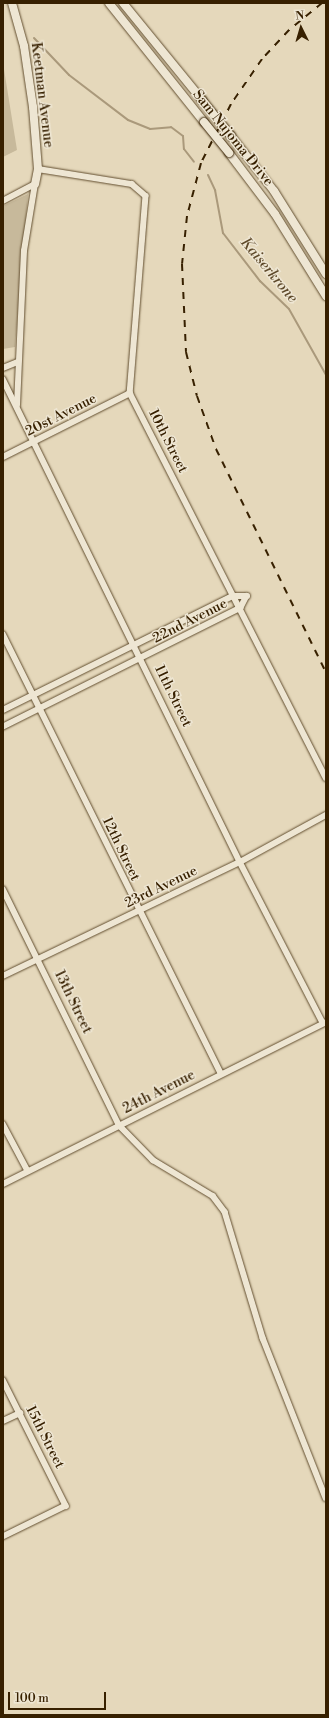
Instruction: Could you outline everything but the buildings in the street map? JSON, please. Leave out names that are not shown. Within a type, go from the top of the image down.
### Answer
[{"type":"main road","name":"Keetman Avenue","points":[[12,3],[24,46],[33,108],[38,169],[35,184]]},
{"type":"main road","name":"Sam Nujoma Drive","points":[[109,3],[275,214],[326,296]]},
{"type":"main road","name":"Sam Nujoma Drive","points":[[123,3],[274,191],[326,274]]},
{"type":"street","points":[[38,169],[132,184],[146,196],[130,393]]},
{"type":"street","points":[[3,200],[35,184]]},
{"type":"street","name":"Keetman Avenue","points":[[17,406],[24,251],[35,184]]},
{"type":"street","points":[[3,368],[18,362]]},
{"type":"street","name":"11th Street","points":[[3,379],[17,406],[33,443],[142,660],[240,862],[324,1022]]},
{"type":"street","name":"20st Avenue","points":[[3,457],[130,393]]},
{"type":"street","name":"10th Street","points":[[130,393],[233,596],[241,608],[326,778]]},
{"type":"street","name":"22nd Avenue","points":[[3,710],[135,646],[233,596],[247,596],[241,608],[142,660],[3,727]]},
{"type":"street","name":"12th Street","points":[[3,634],[138,912],[221,1074]]},
{"type":"street","name":"23rd Avenue","points":[[3,976],[240,862],[326,815]]},
{"type":"street","name":"13th Street","points":[[3,889],[119,1125],[153,1160],[213,1196],[225,1212],[263,1338],[326,1498]]},
{"type":"street","name":"24th Avenue","points":[[3,1184],[324,1022]]},
{"type":"street","points":[[3,1124],[28,1171]]},
{"type":"street","name":"15th Street","points":[[3,1380],[66,1506],[3,1537]]},
{"type":"street","points":[[3,1421],[20,1413]]},
{"type":"shaded area","points":[[3,63],[17,150],[3,157]]},
{"type":"shaded area","points":[[28,194],[15,347],[3,349],[3,206]]},
{"type":"waterway","name":"Kaiserkrone","points":[[34,38],[69,75],[128,120],[150,129],[171,127],[183,136],[184,149],[194,162]]},
{"type":"waterway","name":"Kaiserkrone","points":[[208,175],[215,190],[223,233],[260,281],[289,309],[326,375]]},
{"type":"railway","points":[[322,3],[289,30],[262,59],[231,104],[201,163],[187,216],[182,264],[186,352],[197,396],[216,449],[326,673]]}]
